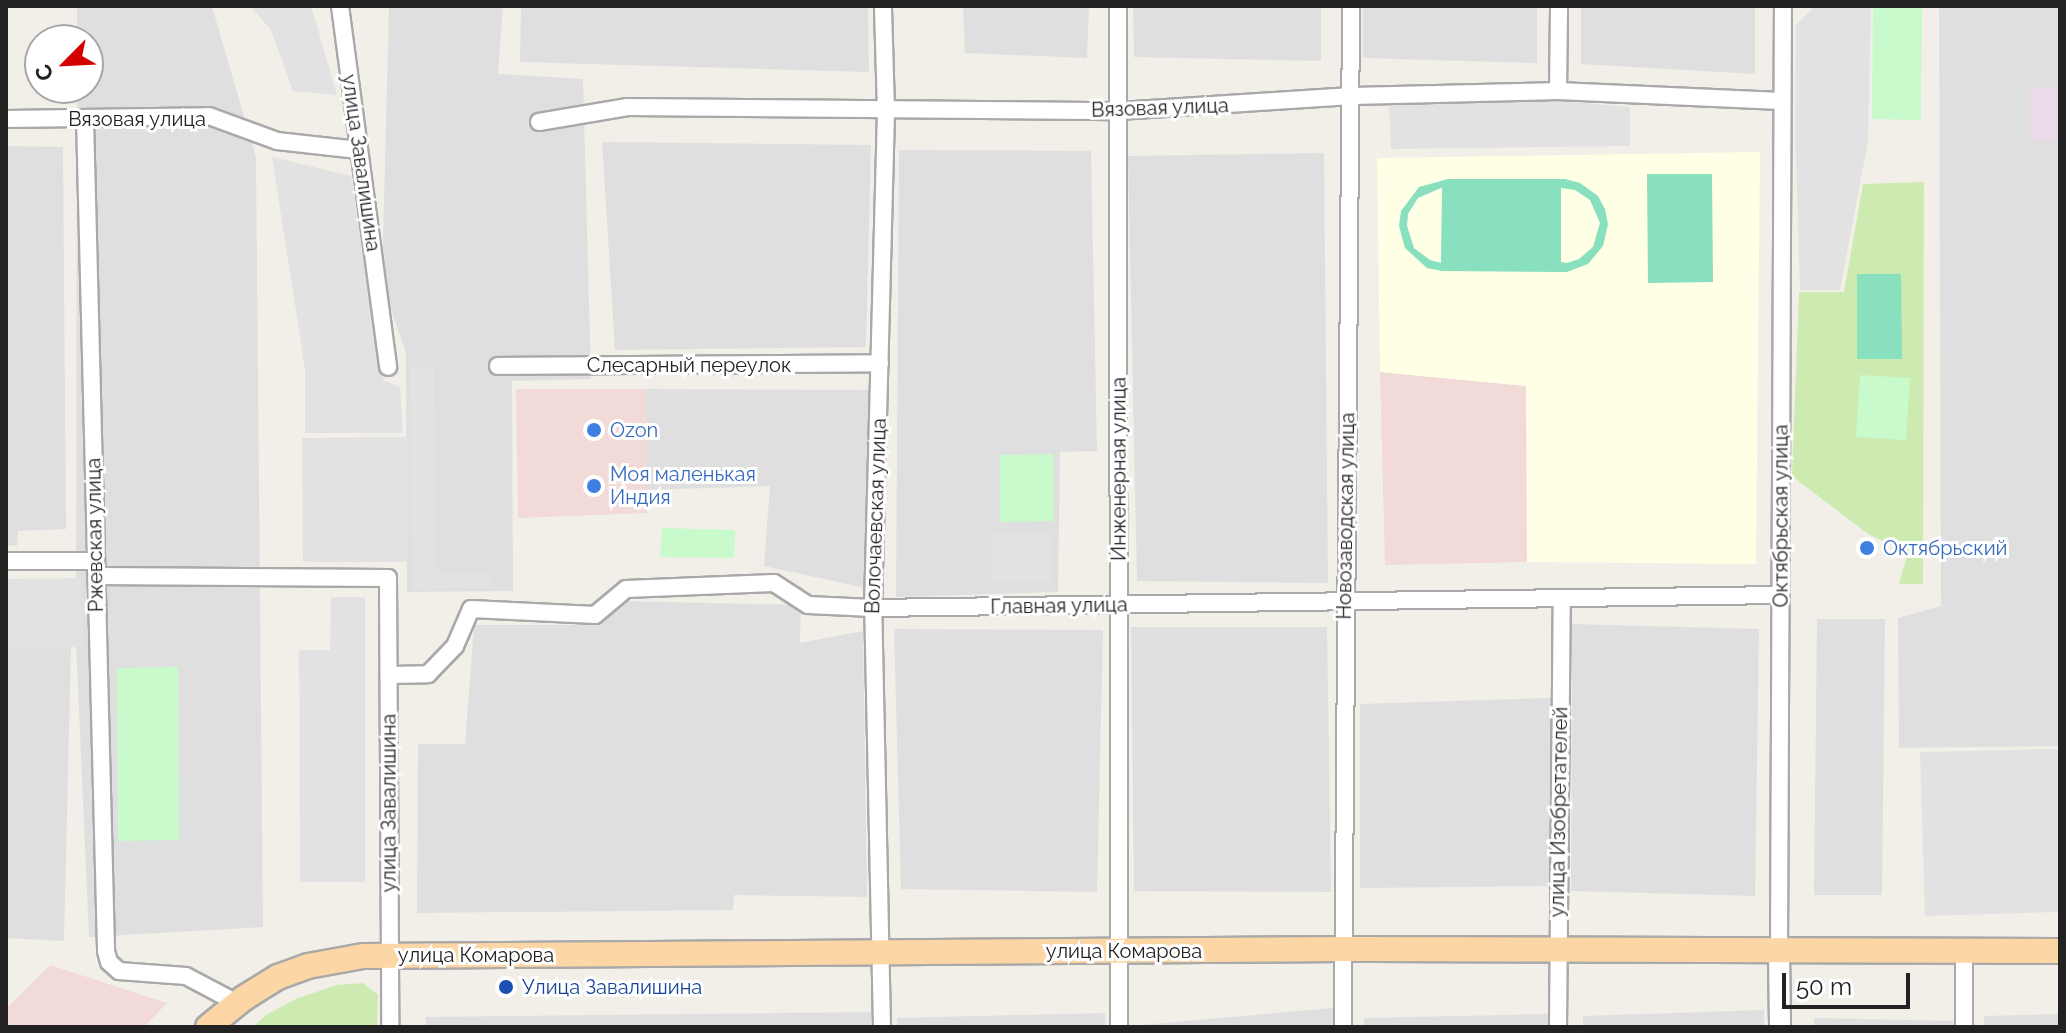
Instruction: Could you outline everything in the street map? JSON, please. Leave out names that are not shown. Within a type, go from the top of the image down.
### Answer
[{"type":"main road","name":"улица Комарова","points":[[208,1027],[237,1003],[278,977],[308,966],[346,958],[390,955],[1343,949],[2060,951]]},
{"type":"street","name":"улица Завалишина","points":[[340,6],[388,367]]},
{"type":"street","name":"Волочаевская улица","points":[[882,1027],[873,608],[886,110],[883,6]]},
{"type":"street","name":"Инженерная улица","points":[[1118,6],[1119,1027]]},
{"type":"street","name":"Новозаводская улица","points":[[1343,1027],[1351,6]]},
{"type":"street","points":[[1558,91],[1559,6]]},
{"type":"street","name":"Октябрьская улица","points":[[1780,1027],[1783,6]]},
{"type":"street","name":"Вязовая улица","points":[[539,122],[628,107],[1119,111],[1352,96],[1558,91],[1781,101]]},
{"type":"street","name":"Вязовая улица","points":[[6,119],[209,116],[277,141],[359,150]]},
{"type":"street","name":"Ржевская улица","points":[[85,119],[106,951],[109,962],[119,971],[186,976],[237,1003]]},
{"type":"street","name":"Слесарный переулок","points":[[498,366],[880,363]]},
{"type":"street","points":[[6,561],[96,568]]},
{"type":"street","name":"улица Завалишина","points":[[96,568],[388,578],[390,1027]]},
{"type":"street","name":"Главная улица","points":[[389,675],[428,674],[455,646],[471,609],[595,615],[626,589],[774,583],[808,605],[873,608],[1781,595]]},
{"type":"street","name":"улица Изобретателей","points":[[1558,1027],[1562,598]]},
{"type":"street","points":[[1964,951],[1964,1027]]},
{"type":"shaded area","points":[[77,6],[212,6],[256,158],[263,927],[89,937],[76,643],[77,104],[104,104],[104,24],[77,24]]},
{"type":"shaded area","points":[[250,6],[311,6],[337,95],[293,91],[271,30]]},
{"type":"shaded area","points":[[389,6],[503,6],[498,74],[583,79],[591,379],[512,381],[513,591],[407,592],[406,353],[382,283]]},
{"type":"shaded area","points":[[521,6],[868,6],[869,72],[520,62]]},
{"type":"shaded area","points":[[963,6],[1089,6],[1087,58],[965,53]]},
{"type":"shaded area","points":[[1133,6],[1321,6],[1321,61],[1134,57]]},
{"type":"shaded area","points":[[1363,6],[1537,6],[1537,63],[1363,58]]},
{"type":"shaded area","points":[[1581,6],[1755,6],[1755,74],[1581,64]]},
{"type":"shaded area","points":[[1815,6],[1871,6],[1868,141],[1840,290],[1800,290],[1795,126],[1796,25]]},
{"type":"shaded area","points":[[1939,6],[2060,6],[2060,746],[1899,748],[1898,618],[1941,606]]},
{"type":"shaded area","points":[[2030,88],[2060,88],[2060,141],[2030,141]]},
{"type":"shaded area","points":[[1560,101],[1630,107],[1630,146],[1391,149],[1389,104]]},
{"type":"shaded area","points":[[602,142],[871,145],[866,347],[615,350]]},
{"type":"shaded area","points":[[6,146],[63,147],[66,529],[18,531],[17,546],[6,545]]},
{"type":"shaded area","points":[[899,150],[1091,151],[1097,451],[1060,452],[1058,592],[896,597]]},
{"type":"shaded area","points":[[1760,152],[1756,564],[1527,562],[1526,386],[1380,372],[1377,158]]},
{"type":"shaded area","points":[[1324,153],[1328,583],[1137,581],[1128,156]]},
{"type":"shaded area","points":[[272,157],[351,176],[383,380],[400,387],[403,433],[305,433],[305,369]]},
{"type":"shaded area","points":[[410,367],[434,367],[436,572],[491,572],[491,588],[412,589]]},
{"type":"shaded area","points":[[1380,372],[1527,386],[1527,562],[1385,565]]},
{"type":"shaded area","points":[[516,389],[646,389],[647,513],[518,518]]},
{"type":"shaded area","points":[[646,389],[869,390],[866,588],[764,566],[770,486],[646,490]]},
{"type":"shaded area","points":[[406,437],[407,562],[303,562],[302,438]]},
{"type":"shaded area","points":[[991,534],[1052,534],[1052,582],[991,582]]},
{"type":"shaded area","points":[[80,578],[84,647],[6,646],[6,579]]},
{"type":"shaded area","points":[[331,597],[365,597],[365,882],[300,882],[299,650],[330,650]]},
{"type":"shaded area","points":[[623,601],[801,605],[800,643],[863,631],[867,897],[734,895],[733,910],[417,913],[418,744],[465,744],[474,625],[581,625]]},
{"type":"shaded area","points":[[1817,619],[1885,619],[1882,895],[1814,895]]},
{"type":"shaded area","points":[[1572,624],[1759,629],[1755,896],[1571,891]]},
{"type":"shaded area","points":[[1131,627],[1327,627],[1331,892],[1134,891]]},
{"type":"shaded area","points":[[894,629],[1103,630],[1097,892],[901,889]]},
{"type":"shaded area","points":[[6,646],[71,647],[64,941],[6,938]]},
{"type":"shaded area","points":[[1551,698],[1549,886],[1360,888],[1360,704]]},
{"type":"shaded area","points":[[2060,749],[2060,912],[1925,916],[1920,752]]},
{"type":"shaded area","points":[[50,965],[167,1003],[144,1027],[6,1027],[6,1009]]},
{"type":"shaded area","points":[[1333,1008],[1333,1027],[1141,1027],[1141,1025]]},
{"type":"shaded area","points":[[1764,1010],[1764,1027],[1583,1027],[1583,1016]]},
{"type":"shaded area","points":[[871,1012],[871,1027],[426,1027],[426,1017]]},
{"type":"shaded area","points":[[1105,1013],[1105,1027],[897,1027],[897,1018]]},
{"type":"shaded area","points":[[1548,1014],[1548,1027],[1364,1027],[1364,1018]]},
{"type":"shaded area","points":[[2060,1014],[2060,1027],[1984,1027],[1984,1016]]},
{"type":"shaded area","points":[[1814,1018],[1956,1021],[1956,1027],[1814,1027]]},
{"type":"green space","points":[[1873,6],[1922,6],[1921,120],[1872,119]]},
{"type":"green space","points":[[1647,174],[1712,174],[1713,282],[1648,283]]},
{"type":"green space","points":[[1448,179],[1565,179],[1580,183],[1598,196],[1605,209],[1608,224],[1603,246],[1588,264],[1567,272],[1442,271],[1427,268],[1405,248],[1399,226],[1401,211],[1419,187]],"holes":[[[1442,188],[1441,263],[1430,260],[1414,248],[1407,226],[1408,214],[1418,198]],[[1561,188],[1575,190],[1590,200],[1600,223],[1593,247],[1579,259],[1567,263],[1561,262]]]},
{"type":"green space","points":[[1924,182],[1923,584],[1899,584],[1908,553],[1868,534],[1792,476],[1799,292],[1844,292],[1863,184]]},
{"type":"green space","points":[[1857,274],[1901,274],[1902,359],[1857,359]]},
{"type":"green space","points":[[1860,375],[1910,378],[1906,440],[1856,437]]},
{"type":"green space","points":[[1053,454],[1054,521],[1000,522],[1000,455]]},
{"type":"green space","points":[[662,528],[735,530],[734,558],[660,557]]},
{"type":"green space","points":[[178,667],[179,840],[118,841],[117,668]]},
{"type":"green space","points":[[363,983],[378,995],[377,1027],[253,1027],[266,1015],[296,999],[336,985]]},
{"type":"place","name":"Ozon","points":[[594,430]]},
{"type":"place","name":"Моя маленькая Индия","points":[[594,486]]},
{"type":"place","name":"Октябрьский","points":[[1867,548]]},
{"type":"place","name":"Улица Завалишина","points":[[506,987]]}]
